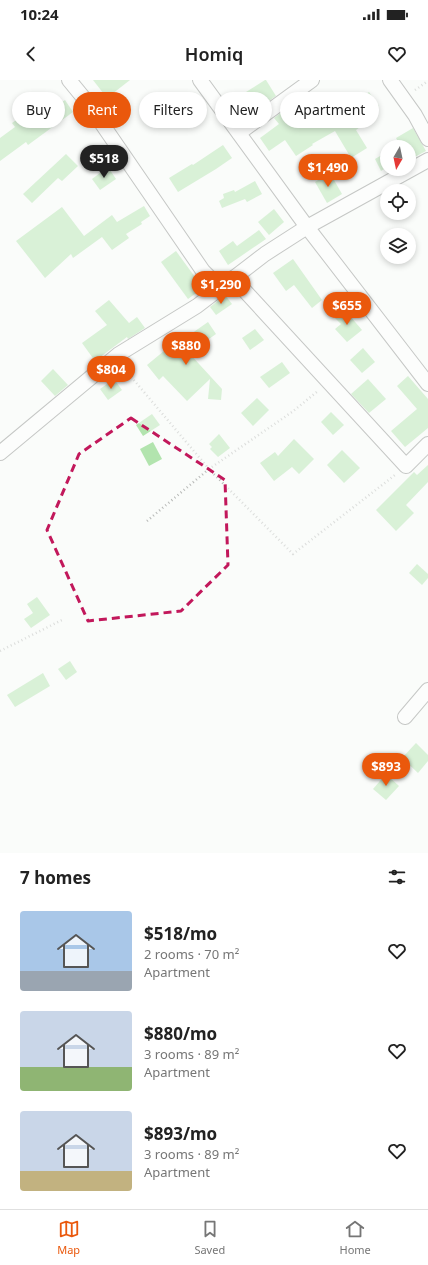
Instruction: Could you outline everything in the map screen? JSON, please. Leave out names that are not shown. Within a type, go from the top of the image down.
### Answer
[{"type":"street","points":[[70,80],[87,102],[203,271],[220,288]]},
{"type":"street","points":[[200,80],[307,227],[428,384]]},
{"type":"street","points":[[239,133],[312,80]]},
{"type":"street","points":[[390,80],[415,115],[428,139]]},
{"type":"street","points":[[0,453],[119,354],[197,306],[265,254],[307,227],[428,160]]},
{"type":"street","points":[[233,278],[406,466],[428,444]]},
{"type":"street","points":[[405,716],[428,690]]},
{"type":"path","points":[[119,354],[133,378],[209,469],[293,554],[406,466]]},
{"type":"path","points":[[148,521],[209,469],[292,412],[329,382]]},
{"type":"path","points":[[0,652],[64,619]]},
{"type":"highlighted area","points":[[131,418],[225,480],[228,565],[181,611],[88,621],[47,530],[79,454]]},
{"type":"building","points":[[93,80],[130,80],[115,92],[102,92]]},
{"type":"building","points":[[266,80],[276,96],[272,99],[272,92],[246,92]]},
{"type":"building","points":[[65,100],[73,112],[65,118]]},
{"type":"building","points":[[280,113],[280,128],[359,128],[356,130],[367,148],[351,158],[335,131],[312,144],[313,145],[296,156],[285,140],[269,151],[260,138],[279,124],[274,118]]},
{"type":"building","points":[[14,128],[51,128],[28,145],[26,142],[0,161],[0,138]]},
{"type":"building","points":[[413,128],[426,151],[416,156],[416,140],[397,140],[396,138]]},
{"type":"building","points":[[223,145],[232,158],[178,192],[169,178],[192,164],[193,165]]},
{"type":"building","points":[[66,154],[78,166],[62,181],[58,178],[32,203],[23,194]]},
{"type":"building","points":[[380,156],[380,169],[375,159]]},
{"type":"building","points":[[108,167],[116,179],[100,190],[92,179]]},
{"type":"building","points":[[330,173],[342,194],[327,203],[315,182]]},
{"type":"building","points":[[255,181],[262,194],[247,202],[245,199],[222,208],[219,201],[224,198],[223,194],[234,190],[235,192]]},
{"type":"building","points":[[144,206],[150,216],[141,222],[142,224],[126,234],[129,238],[112,250],[102,237],[73,258],[71,254],[45,278],[16,241],[62,207],[84,236],[112,215],[117,222]]},
{"type":"building","points":[[274,209],[284,222],[269,235],[258,222]]},
{"type":"building","points":[[259,230],[266,239],[228,265],[219,251],[233,241],[237,246]]},
{"type":"building","points":[[176,251],[203,288],[188,299],[161,262]]},
{"type":"building","points":[[293,259],[322,300],[312,308],[294,285],[286,291],[273,273]]},
{"type":"building","points":[[225,295],[232,304],[216,315],[210,307]]},
{"type":"building","points":[[109,300],[129,323],[137,317],[145,328],[128,339],[127,337],[95,361],[82,343],[107,325],[95,311]]},
{"type":"building","points":[[344,309],[362,330],[347,342],[335,329],[341,324],[335,318]]},
{"type":"building","points":[[208,322],[216,334],[189,353],[222,389],[221,400],[208,399],[210,379],[187,401],[163,376],[159,380],[147,365],[176,341],[186,334],[188,336]]},
{"type":"building","points":[[255,329],[264,340],[250,350],[242,338]]},
{"type":"building","points":[[363,348],[375,362],[362,373],[350,360]]},
{"type":"building","points":[[282,362],[290,373],[269,388],[260,377]]},
{"type":"building","points":[[53,369],[68,385],[55,396],[41,381]]},
{"type":"building","points":[[408,376],[428,399],[428,428],[405,447],[391,431],[417,409],[397,386]]},
{"type":"building","points":[[114,379],[122,390],[108,400],[100,389]]},
{"type":"building","points":[[368,379],[386,399],[369,413],[351,394]]},
{"type":"building","points":[[257,398],[269,410],[253,426],[241,413]]},
{"type":"building","points":[[331,412],[344,425],[333,435],[321,422]]},
{"type":"building","points":[[152,414],[160,425],[143,436],[136,425]]},
{"type":"building","points":[[219,434],[230,448],[218,457],[210,449],[212,447],[209,444]]},
{"type":"building","points":[[294,439],[314,459],[299,474],[292,467],[274,481],[260,463],[275,452],[278,456]]},
{"type":"building","points":[[153,442],[162,459],[149,466],[140,449]]},
{"type":"building","points":[[342,450],[360,468],[344,483],[327,465]]},
{"type":"building","points":[[428,465],[428,482],[406,505],[414,513],[396,531],[376,510],[414,472],[417,475]]},
{"type":"building","points":[[417,564],[428,574],[428,578],[422,585],[409,573]]},
{"type":"building","points":[[37,597],[50,615],[31,628],[24,619],[33,613],[27,604]]},
{"type":"building","points":[[70,661],[77,672],[66,680],[58,669]]},
{"type":"building","points":[[43,673],[50,686],[15,707],[7,695]]},
{"type":"building","points":[[416,743],[428,755],[428,761],[418,773],[402,758]]},
{"type":"building","points":[[386,774],[399,786],[386,800],[373,789]]}]
